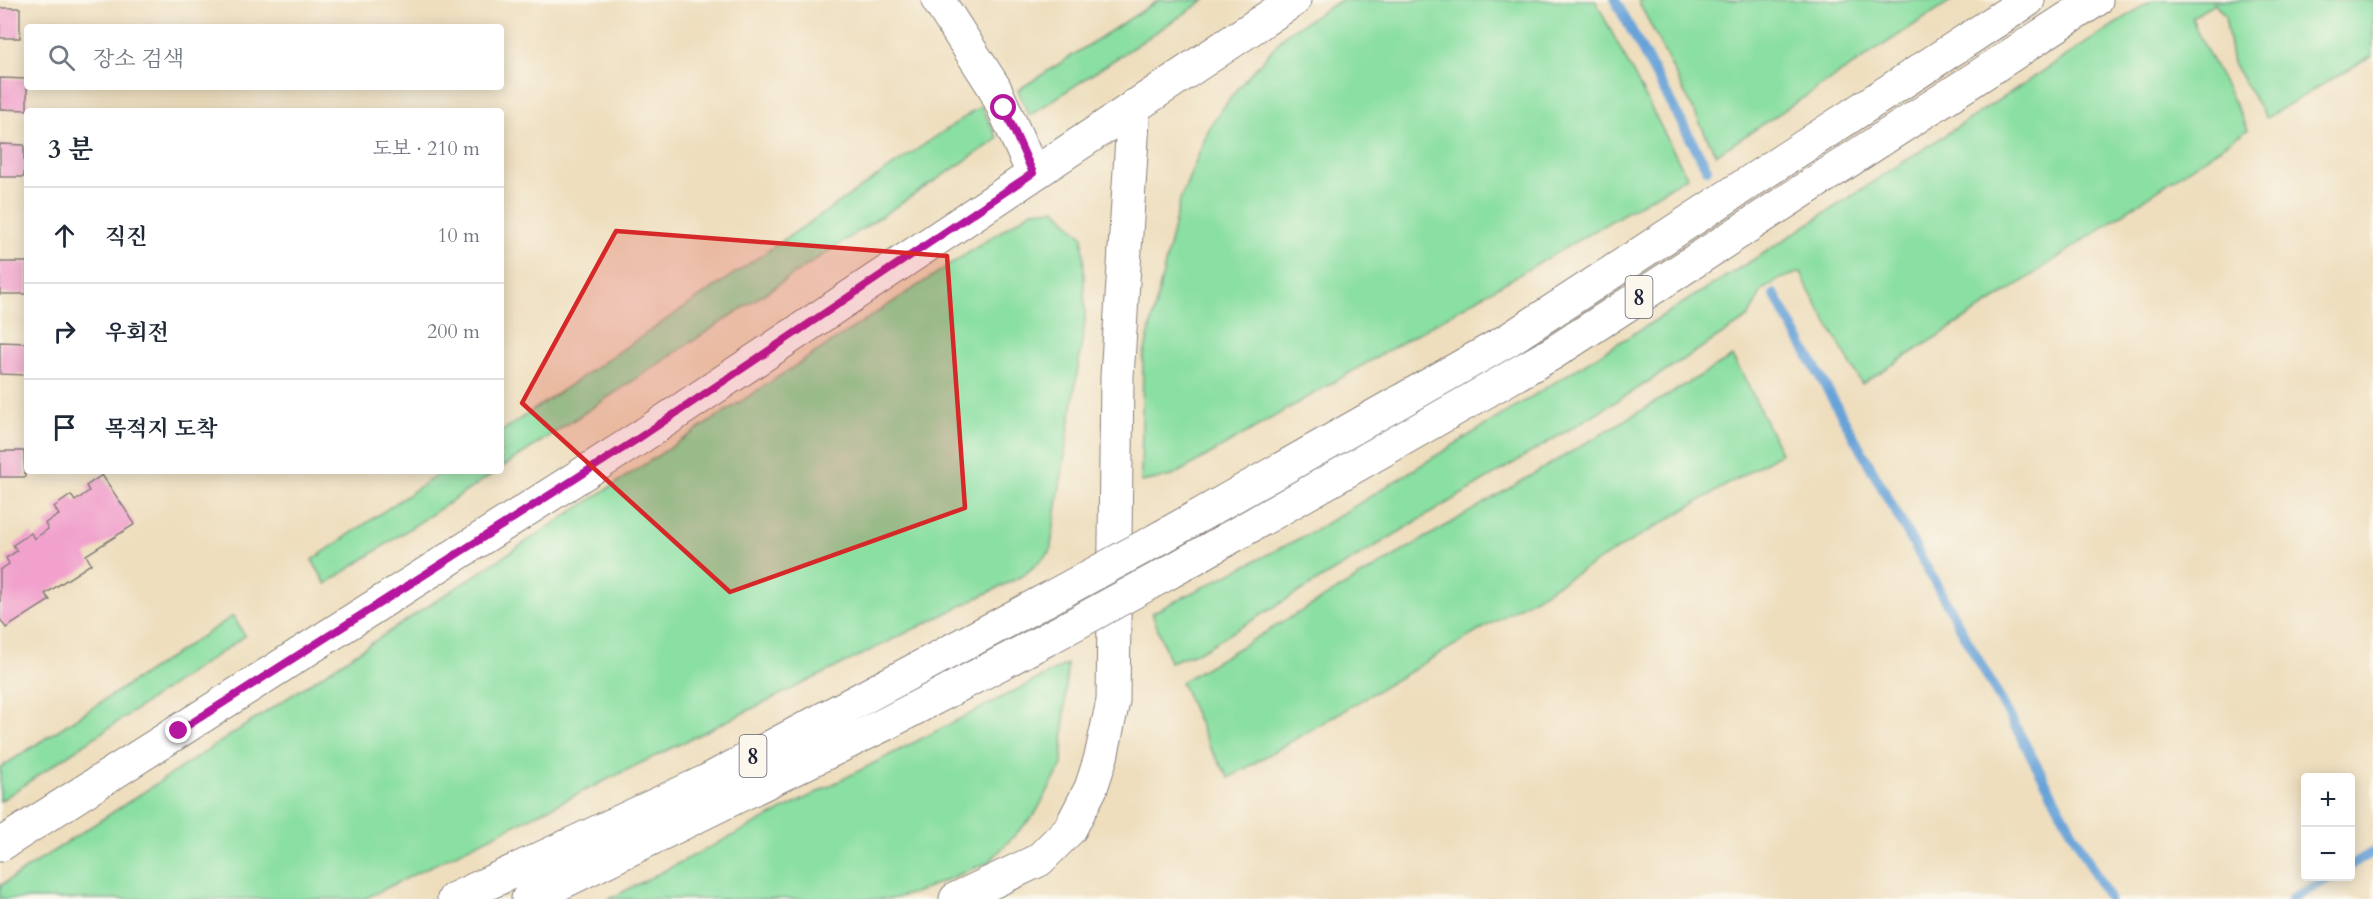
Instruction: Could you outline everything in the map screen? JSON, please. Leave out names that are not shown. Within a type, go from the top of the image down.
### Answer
[{"type":"main road","points":[[938,0],[994,87],[1033,173]]},
{"type":"main road","points":[[0,845],[636,440],[1294,0]]},
{"type":"main road","name":"8","points":[[454,899],[707,781],[1160,538],[1508,340],[2028,0]]},
{"type":"main road","name":"8","points":[[528,899],[886,723],[1049,638],[1168,573],[1553,353],[2096,0]]},
{"type":"main road","points":[[956,899],[1039,860],[1070,829],[1091,788],[1106,735],[1113,701],[1117,377],[1134,106]]},
{"type":"highlighted area","points":[[616,231],[947,256],[965,508],[730,592],[522,403]]},
{"type":"green space","points":[[1159,0],[1205,0],[1029,116],[1018,90]]},
{"type":"green space","points":[[1341,0],[1595,0],[1687,177],[1172,476],[1141,482],[1143,359],[1180,200],[1210,126],[1237,89],[1287,33]]},
{"type":"green space","points":[[1638,0],[1952,0],[1716,155]]},
{"type":"green space","points":[[2152,0],[2373,0],[2373,55],[2266,118],[2233,63],[2225,16],[2215,3],[2192,17],[2197,32],[2248,129],[2004,294],[1862,384],[1809,291],[1801,272],[1780,279],[1762,290],[1748,318],[1635,390],[1201,651],[1170,662],[1152,613],[1316,530],[1764,253]]},
{"type":"green space","points":[[981,106],[998,139],[504,466],[504,430]]},
{"type":"green space","points":[[1055,209],[1083,237],[1085,321],[1050,552],[1024,575],[364,899],[0,899],[0,886],[1032,211]]},
{"type":"green space","points":[[1732,357],[1781,453],[1229,778],[1210,748],[1181,682]]},
{"type":"green space","points":[[439,474],[492,474],[326,584],[312,560]]},
{"type":"green space","points":[[233,616],[245,636],[0,801],[0,768]]},
{"type":"green space","points":[[1067,664],[1062,765],[1035,814],[989,862],[917,892],[892,899],[609,899]]},
{"type":"building","points":[[0,8],[20,8],[20,38],[0,38]]},
{"type":"building","points":[[0,78],[24,79],[24,90],[27,90],[27,108],[0,109]]},
{"type":"building","points":[[0,144],[24,145],[24,177],[0,177]]},
{"type":"building","points":[[0,262],[24,262],[24,294],[0,294]]},
{"type":"building","points":[[0,342],[24,343],[24,375],[0,374]]},
{"type":"building","points":[[0,451],[24,451],[25,477],[0,477]]},
{"type":"building","points":[[102,475],[135,524],[86,555],[91,564],[45,594],[50,600],[6,628],[0,619],[0,570],[9,564],[6,558],[17,551],[13,545],[31,533],[34,539],[48,529],[45,523],[59,515],[54,507],[71,495],[75,501],[89,491],[86,486]]},
{"type":"waterway","points":[[1615,0],[1707,169]]},
{"type":"waterway","points":[[1774,294],[2109,899]]},
{"type":"waterway","points":[[2355,863],[2373,852]]},
{"type":"waterway","points":[[2292,899],[2324,881]]},
{"type":"route","points":[[179,731],[636,440],[1033,173],[1004,108]]}]
